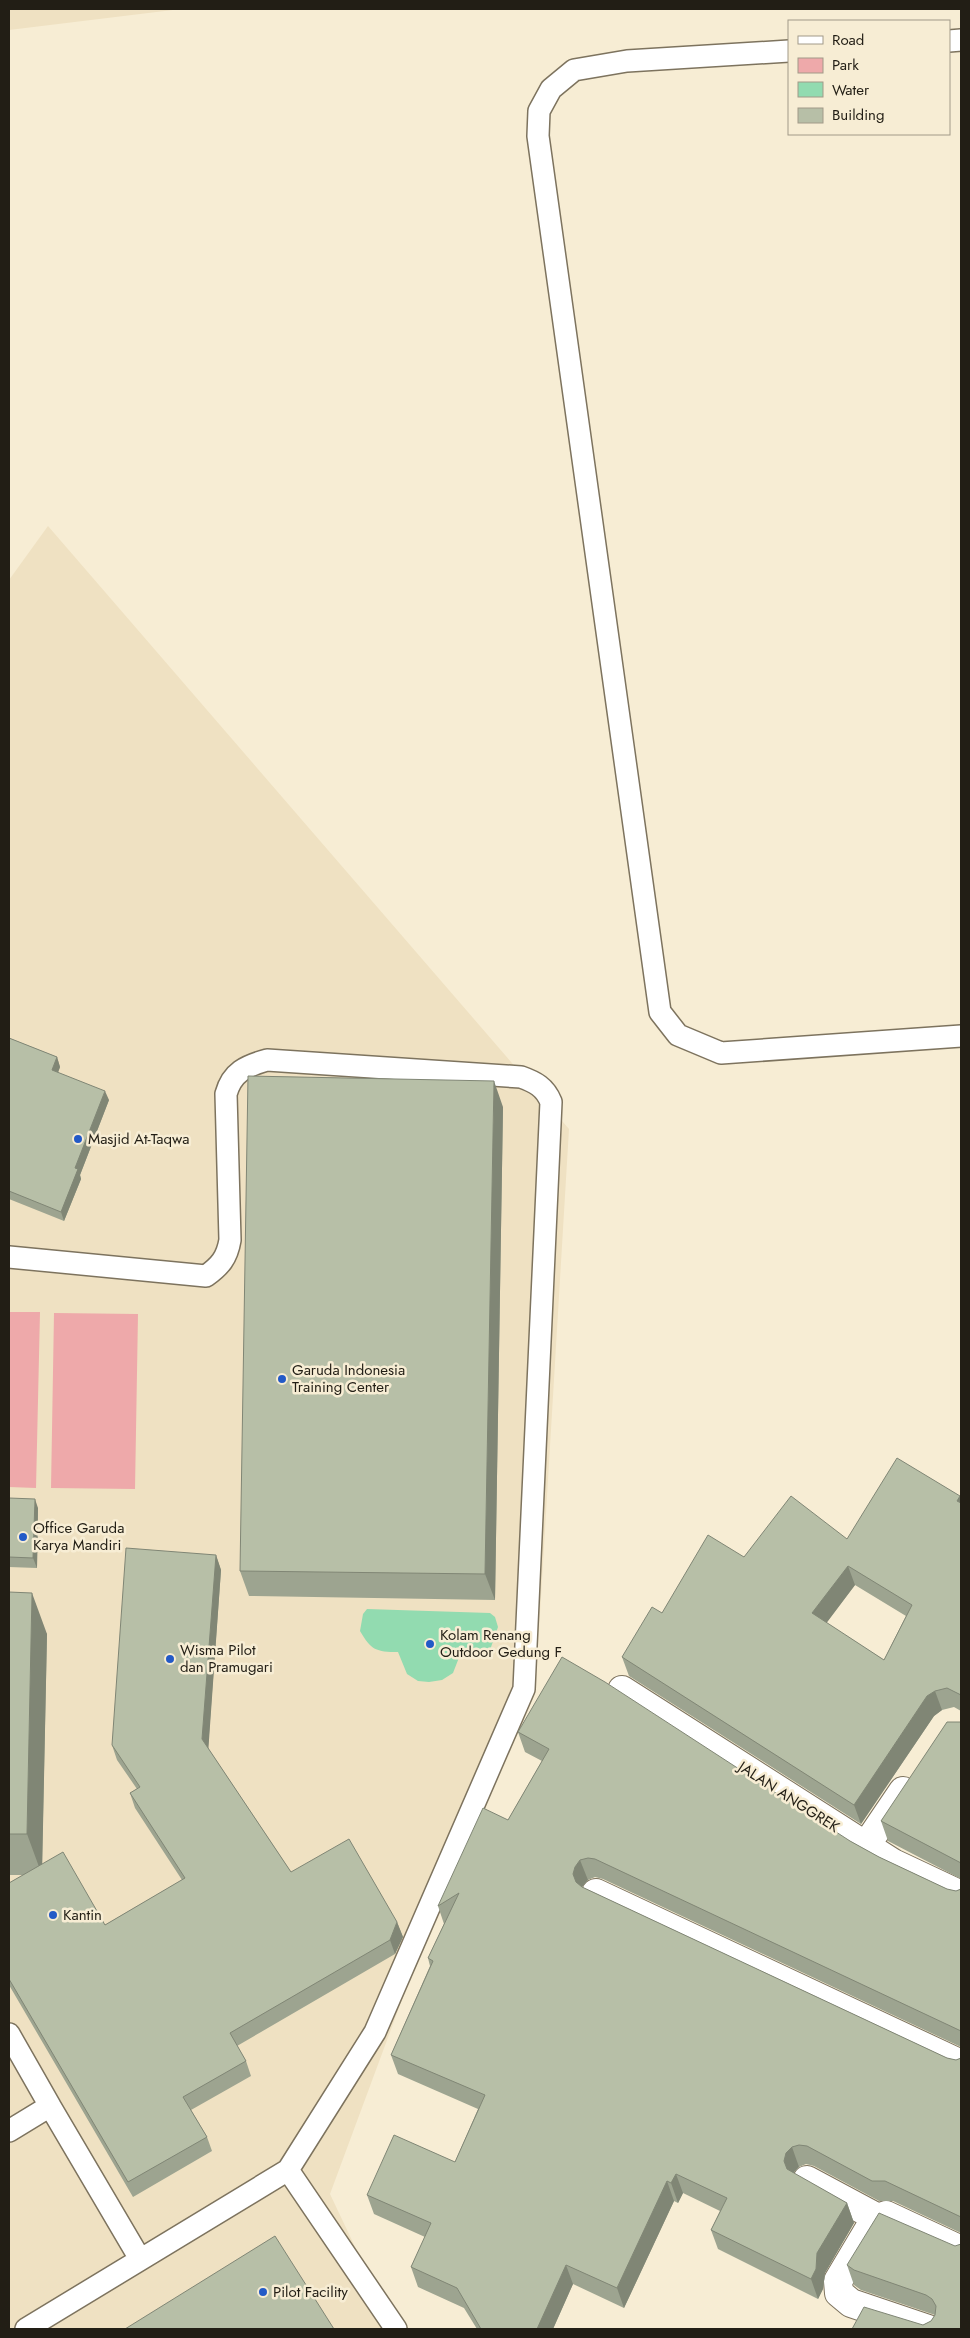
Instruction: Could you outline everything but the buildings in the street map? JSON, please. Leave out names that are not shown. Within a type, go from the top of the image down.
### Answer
[{"type":"street","name":"JALAN ANGGREK","points":[[622,1690],[893,1864],[961,1895]]},
{"type":"street","points":[[865,1847],[914,1773]]},
{"type":"street","points":[[596,1893],[961,2064]]},
{"type":"street","points":[[806,2180],[961,2250]]},
{"type":"street","points":[[887,2218],[838,2281],[839,2293],[851,2303],[928,2329]]},
{"type":"lane","points":[[788,51],[627,61],[574,70],[551,89],[539,112],[538,136],[660,1012],[678,1035],[721,1054],[961,1036]]},
{"type":"lane","points":[[9,1257],[206,1276],[219,1267],[228,1254],[230,1240],[226,1094],[229,1082],[241,1070],[267,1060],[521,1077],[536,1082],[547,1092],[550,1102],[524,1689],[375,2032],[288,2170],[26,2329]]},
{"type":"lane","points":[[9,2034],[140,2259]]},
{"type":"lane","points":[[9,2131],[50,2106]]},
{"type":"lane","points":[[288,2170],[396,2329]]},
{"type":"shaded area","points":[[9,9],[181,9],[9,30]]},
{"type":"shaded area","name":"Garuda Indonesia Training Center","points":[[48,526],[569,1129],[539,1630],[330,2194],[394,2329],[9,2329],[9,580]]},
{"type":"green space","points":[[9,1312],[40,1312],[36,1488],[9,1487]]},
{"type":"green space","points":[[54,1313],[138,1314],[135,1489],[51,1488]]},
{"type":"water","name":"Kolam Renang Outdoor Gedung F","points":[[367,1609],[490,1613],[495,1617],[498,1627],[490,1650],[482,1655],[460,1655],[453,1673],[442,1680],[418,1681],[407,1674],[398,1652],[375,1649],[367,1642],[360,1631],[363,1614]]},
{"type":"place","name":"Masjid At-Taqwa","points":[[78,1139]]},
{"type":"place","name":"Garuda Indonesia Training Center","points":[[282,1379]]},
{"type":"place","name":"Office Garuda Karya Mandiri","points":[[23,1537]]},
{"type":"place","name":"Kolam Renang Outdoor Gedung F","points":[[430,1644]]},
{"type":"place","name":"Wisma Pilot dan Pramugari","points":[[170,1659]]},
{"type":"place","name":"Kantin","points":[[53,1915]]},
{"type":"place","name":"Pilot Facility","points":[[263,2292]]}]
